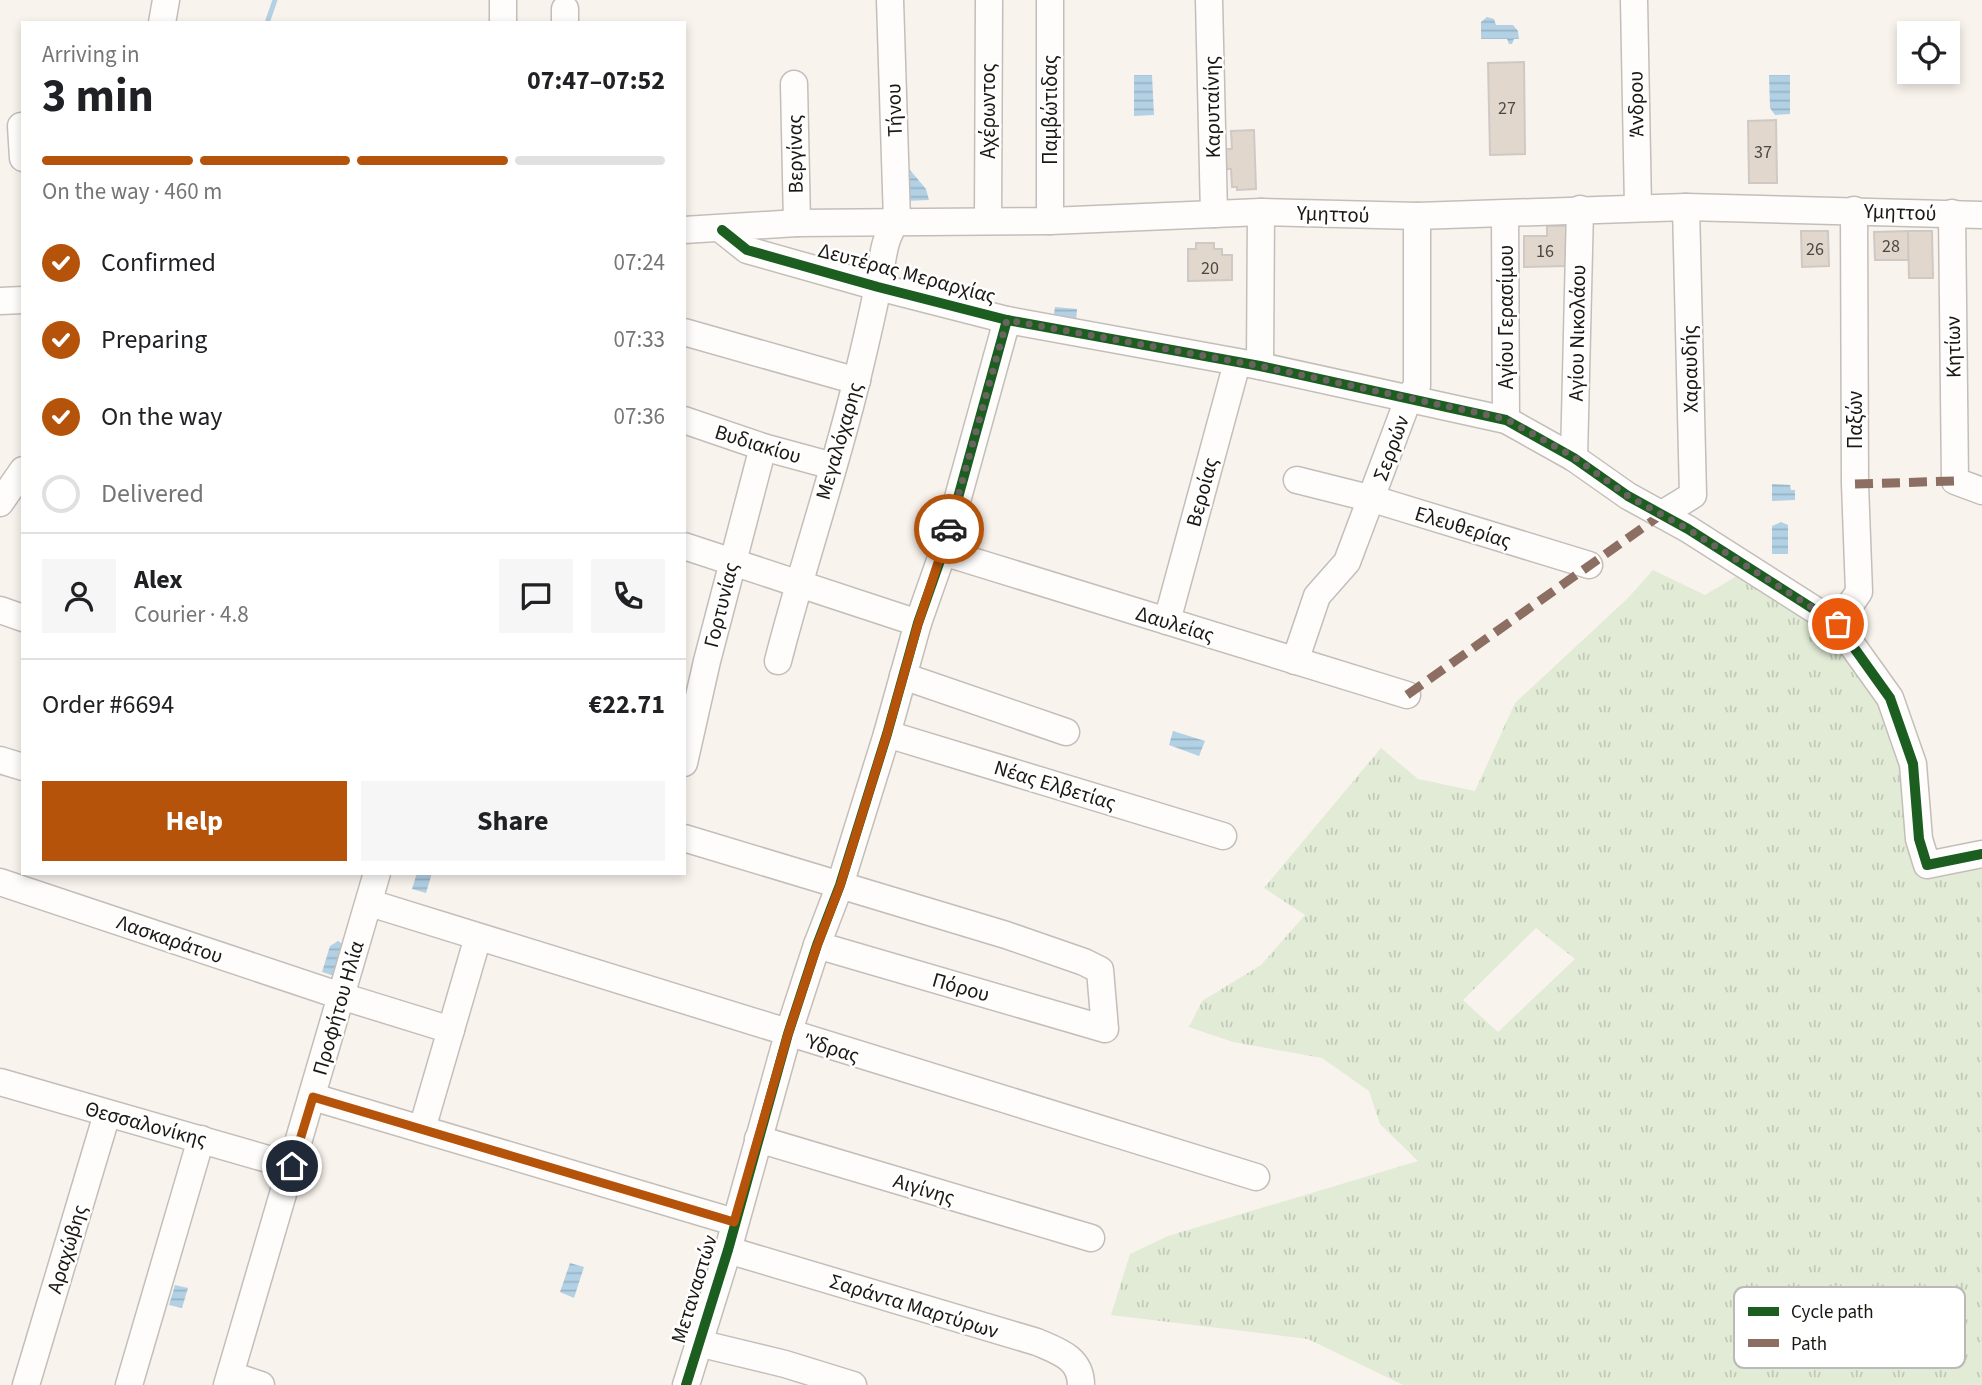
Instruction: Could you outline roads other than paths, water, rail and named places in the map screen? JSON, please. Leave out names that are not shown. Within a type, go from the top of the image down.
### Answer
[{"type":"street","points":[[162,21],[166,0]]},
{"type":"street","points":[[503,0],[503,21]]},
{"type":"street","name":"Τήνου","points":[[890,0],[897,221]]},
{"type":"street","name":"Αχέρωντος","points":[[988,221],[989,0]]},
{"type":"street","name":"Παμβώτιδας","points":[[1050,0],[1050,221]]},
{"type":"street","name":"Καρυταίνης","points":[[1209,0],[1214,214]]},
{"type":"street","name":"Άνδρου","points":[[1634,0],[1638,207]]},
{"type":"street","name":"Βεργίνας","points":[[794,84],[797,223]]},
{"type":"street","name":"Υμηττού","points":[[686,230],[722,230],[797,223],[1050,221],[1261,212],[1417,216],[1638,207],[1982,215]]},
{"type":"street","name":"Χαραυδής","points":[[1662,513],[1693,495],[1686,207]]},
{"type":"street","name":"Αγίου Νικολάου","points":[[1574,457],[1580,209]]},
{"type":"street","name":"Παξών","points":[[1838,624],[1859,592],[1855,484],[1854,210]]},
{"type":"street","name":"Βεροίας","points":[[1167,621],[1249,364],[1261,212]]},
{"type":"street","name":"Κητίων","points":[[1952,213],[1955,481],[1982,491]]},
{"type":"street","name":"Αγίου Γερασίμου","points":[[1506,214],[1506,419]]},
{"type":"street","name":"Σερρών","points":[[1295,661],[1317,596],[1347,562],[1373,499],[1409,397],[1417,386],[1417,216]]},
{"type":"street","name":"Μεγαλόχαρης","points":[[778,661],[857,381],[888,232],[897,221]]},
{"type":"street","name":"Δευτέρας Μεραρχίας","points":[[722,230],[747,250],[1007,320],[1249,364],[1506,419],[1574,457],[1628,496],[1662,513],[1838,624],[1891,698],[1913,764],[1919,839],[1927,865],[1982,853]]},
{"type":"street","points":[[0,301],[21,300]]},
{"type":"street","name":"Μεταναστών","points":[[686,1385],[728,1250],[788,1034],[840,886],[918,624],[943,552],[1007,320]]},
{"type":"street","points":[[686,333],[857,381]]},
{"type":"street","name":"Βυδιακίου","points":[[686,421],[763,447],[832,466]]},
{"type":"street","name":"Γορτυνίας","points":[[686,755],[732,562],[763,447]]},
{"type":"street","points":[[0,503],[21,473]]},
{"type":"street","name":"Ελευθερίας","points":[[1297,480],[1373,499],[1588,565]]},
{"type":"street","points":[[686,547],[918,624]]},
{"type":"street","name":"Δαυλείας","points":[[943,552],[1407,695]]},
{"type":"street","points":[[0,610],[21,617]]},
{"type":"street","points":[[903,676],[1066,732]]},
{"type":"street","name":"Νέας Ελβετίας","points":[[887,734],[1223,836]]},
{"type":"street","points":[[0,760],[21,765]]},
{"type":"street","points":[[686,839],[840,886]]},
{"type":"street","name":"Προφήτου Ηλία","points":[[229,1380],[370,904],[375,875]]},
{"type":"street","name":"Λασκαράτου","points":[[0,882],[451,1030]]},
{"type":"street","name":"Πόρου","points":[[817,946],[1105,1029],[1100,970],[1006,935],[840,886]]},
{"type":"street","name":"Ύδρας","points":[[370,904],[1256,1177]]},
{"type":"street","points":[[422,1129],[478,937]]},
{"type":"street","name":"Θεσσαλονίκης","points":[[0,1083],[292,1166]]},
{"type":"street","points":[[313,1097],[734,1222]]},
{"type":"street","name":"Αραχώβης","points":[[26,1385],[107,1114]]},
{"type":"street","points":[[129,1385],[201,1139]]},
{"type":"street","name":"Αιγίνης","points":[[758,1139],[1091,1238]]},
{"type":"street","name":"Σαράντα Μαρτύρων","points":[[728,1250],[1037,1342],[1069,1357],[1081,1376],[1081,1385]]},
{"type":"street","points":[[698,1343],[785,1364],[853,1385]]},
{"type":"street","points":[[229,1380],[261,1385]]},
{"type":"water","points":[[1487,17],[1494,19],[1496,25],[1513,25],[1518,31],[1519,39],[1514,39],[1512,44],[1509,44],[1507,39],[1481,39],[1481,22]]},
{"type":"water","points":[[1134,75],[1152,75],[1154,115],[1134,116]]},
{"type":"water","points":[[1769,75],[1790,75],[1790,114],[1775,115],[1770,108]]},
{"type":"water","points":[[903,170],[910,170],[926,189],[929,200],[905,201]]},
{"type":"water","points":[[1055,307],[1077,309],[1076,322],[1053,320]]},
{"type":"water","points":[[1772,484],[1790,485],[1791,490],[1795,490],[1795,500],[1772,501]]},
{"type":"water","points":[[1781,522],[1788,525],[1788,554],[1772,554],[1772,526]]},
{"type":"water","points":[[1173,731],[1205,741],[1199,756],[1169,745]]},
{"type":"water","points":[[416,875],[431,875],[426,893],[412,889]]},
{"type":"water","points":[[338,941],[344,945],[335,976],[322,972],[330,946]]},
{"type":"water","points":[[570,1263],[584,1267],[574,1298],[560,1292]]},
{"type":"water","points":[[175,1285],[188,1288],[182,1308],[169,1305]]},
{"type":"waterway","points":[[268,21],[275,0]]}]
